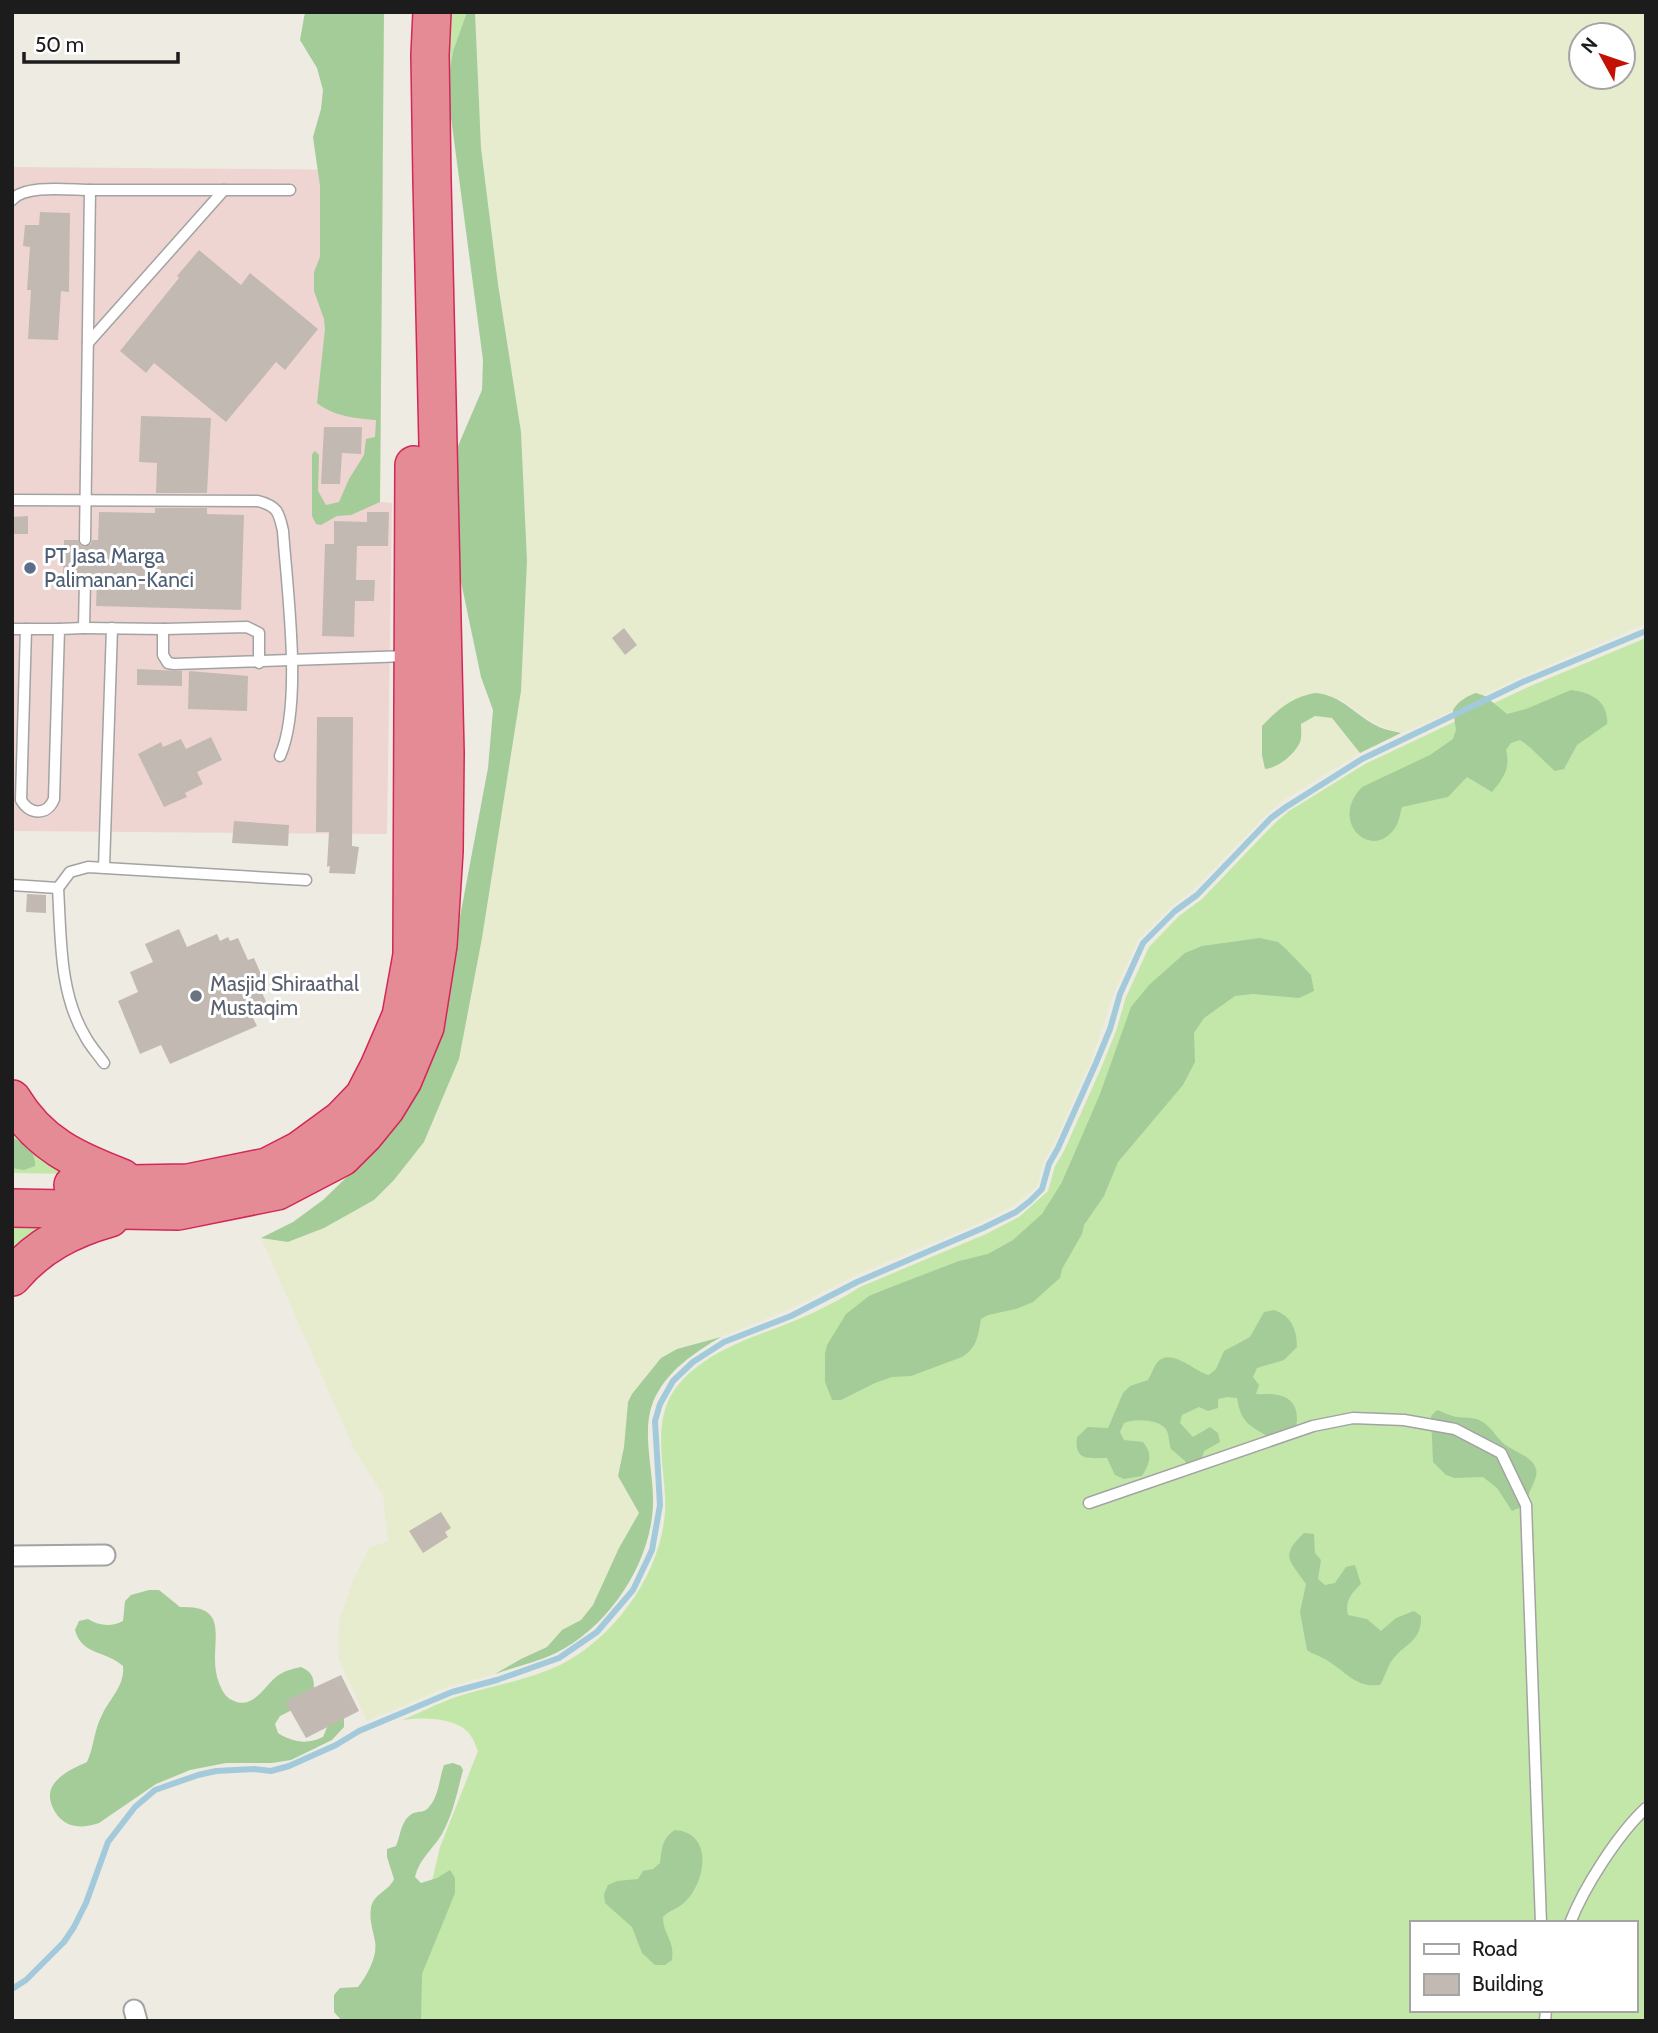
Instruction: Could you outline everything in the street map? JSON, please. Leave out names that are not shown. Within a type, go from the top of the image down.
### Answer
[{"type":"highway","points":[[12,1208],[138,1197],[188,1183],[267,1167],[300,1150],[341,1120],[365,1096],[401,1016],[412,955],[417,12]]},
{"type":"highway","points":[[12,1183],[86,1186],[138,1197],[177,1211],[277,1191],[342,1157],[364,1135],[386,1108],[403,1080],[425,1027],[438,944],[445,753],[431,152],[432,12]]},
{"type":"highway","points":[[12,1099],[27,1121],[46,1140],[138,1197]]},
{"type":"highway","points":[[12,1277],[32,1256],[51,1242],[97,1222],[138,1197]]},
{"type":"street","points":[[12,1556],[105,1556]]},
{"type":"lane","points":[[12,200],[27,190],[290,190]]},
{"type":"lane","points":[[85,540],[90,190]]},
{"type":"lane","points":[[88,344],[224,190]]},
{"type":"lane","points":[[12,500],[258,501],[271,504],[280,514],[283,531],[291,661],[292,692],[288,727],[280,756]]},
{"type":"lane","points":[[84,628],[85,580]]},
{"type":"lane","points":[[12,629],[247,627],[259,633],[259,663]]},
{"type":"lane","points":[[104,867],[112,628]]},
{"type":"lane","points":[[26,629],[21,800],[35,812],[45,812],[54,799],[59,629]]},
{"type":"lane","points":[[164,629],[163,656],[168,663],[259,663],[414,656]]},
{"type":"lane","points":[[104,1063],[84,1035],[66,982],[58,888],[70,872],[88,867],[104,867],[306,880]]},
{"type":"lane","points":[[12,885],[58,888]]},
{"type":"lane","points":[[1089,1503],[1313,1426],[1353,1418],[1404,1419],[1455,1429],[1501,1453],[1527,1505],[1541,1921]]},
{"type":"lane","points":[[1571,1921],[1604,1861],[1633,1819],[1646,1808]]},
{"type":"shaded area","points":[[12,167],[383,170],[380,502],[392,503],[387,834],[12,831]]},
{"type":"green space","points":[[305,12],[384,12],[380,502],[351,515],[337,516],[321,525],[316,524],[312,516],[312,454],[315,451],[319,455],[318,491],[326,505],[339,502],[364,455],[366,439],[375,437],[376,420],[338,414],[317,403],[325,329],[314,291],[314,272],[320,257],[320,186],[313,137],[323,90],[317,68],[300,40]]},
{"type":"green space","points":[[447,12],[467,12],[453,51],[447,87]]},
{"type":"green space","points":[[467,12],[475,12],[481,148],[498,284],[521,432],[527,561],[521,691],[482,938],[459,1059],[424,1142],[374,1200],[324,1228],[288,1242],[261,1238],[293,1222],[323,1200],[389,1132],[417,1094],[435,1050],[488,768],[493,710],[481,677],[456,558],[455,453],[482,390],[483,360],[447,87],[453,51]]},
{"type":"green space","points":[[475,12],[1646,12],[1646,624],[1523,676],[1401,733],[1379,726],[1341,700],[1262,726],[1263,764],[1301,724],[1315,716],[1332,718],[1360,753],[1282,801],[1193,890],[1171,907],[1138,940],[1114,993],[1091,1061],[1044,1161],[1037,1186],[1012,1207],[980,1223],[854,1276],[788,1310],[721,1337],[677,1349],[649,1372],[628,1402],[618,1476],[639,1513],[619,1548],[593,1605],[581,1620],[562,1630],[547,1647],[495,1674],[450,1686],[367,1721],[338,1657],[339,1621],[353,1580],[369,1548],[388,1541],[383,1495],[355,1451],[261,1238],[289,1242],[324,1228],[374,1200],[424,1142],[459,1059],[482,938],[521,691],[527,561],[521,432],[498,284],[481,148]]},
{"type":"green space","points":[[1646,638],[1646,2021],[397,2021],[440,1847],[478,1751],[471,1736],[458,1725],[429,1719],[402,1720],[456,1697],[549,1670],[583,1651],[603,1634],[637,1594],[659,1546],[665,1496],[661,1452],[662,1423],[665,1409],[679,1384],[703,1363],[730,1347],[808,1315],[860,1287],[986,1234],[1019,1217],[1048,1191],[1055,1166],[1102,1066],[1126,997],[1149,947],[1179,916],[1202,899],[1289,811],[1365,764],[1528,687]]},
{"type":"green space","points":[[1571,690],[1597,699],[1605,709],[1607,724],[1577,745],[1564,769],[1555,771],[1520,740],[1511,743],[1506,750],[1505,773],[1492,792],[1467,777],[1448,797],[1402,807],[1395,828],[1386,837],[1375,841],[1365,839],[1351,824],[1353,800],[1362,787],[1430,755],[1453,739],[1456,730],[1453,710],[1463,700],[1476,693],[1485,696],[1507,714]]},
{"type":"green space","points":[[1315,693],[1341,702],[1379,727],[1401,733],[1360,753],[1332,718],[1315,716],[1301,724],[1300,742],[1290,756],[1265,769],[1262,726],[1286,705]]},
{"type":"green space","points":[[1260,938],[1278,942],[1286,949],[1311,975],[1314,991],[1299,998],[1253,994],[1235,996],[1204,1018],[1194,1033],[1195,1062],[1183,1085],[1118,1162],[1104,1196],[1084,1225],[1060,1278],[1033,1302],[981,1319],[974,1345],[962,1357],[911,1376],[892,1377],[841,1400],[832,1400],[825,1382],[825,1354],[827,1345],[846,1314],[869,1296],[959,1261],[988,1254],[1013,1240],[1042,1214],[1062,1182],[1100,1094],[1131,1007],[1149,985],[1185,953],[1202,946]]},
{"type":"green space","points":[[12,1119],[77,1174],[12,1173]]},
{"type":"green space","points":[[12,1138],[29,1149],[35,1166],[24,1170],[12,1168]]},
{"type":"green space","points":[[12,1222],[54,1223],[12,1258]]},
{"type":"green space","points":[[1274,1310],[1292,1324],[1297,1347],[1284,1360],[1257,1368],[1253,1377],[1259,1385],[1256,1394],[1278,1395],[1293,1403],[1297,1413],[1295,1430],[1272,1439],[1244,1419],[1237,1398],[1227,1397],[1218,1399],[1218,1408],[1208,1411],[1199,1407],[1182,1415],[1180,1423],[1193,1437],[1210,1427],[1218,1433],[1220,1442],[1204,1451],[1199,1469],[1190,1469],[1171,1449],[1164,1427],[1147,1421],[1134,1420],[1124,1423],[1120,1432],[1124,1440],[1143,1442],[1146,1446],[1149,1459],[1142,1476],[1124,1479],[1115,1475],[1107,1458],[1080,1455],[1077,1437],[1088,1427],[1108,1428],[1123,1393],[1130,1386],[1148,1380],[1156,1364],[1162,1359],[1175,1358],[1209,1375],[1216,1369],[1224,1351],[1250,1337],[1264,1312]]},
{"type":"green space","points":[[721,1337],[691,1356],[673,1372],[653,1402],[648,1426],[653,1491],[651,1525],[636,1570],[624,1590],[610,1610],[575,1642],[549,1656],[495,1674],[547,1647],[562,1630],[581,1620],[593,1605],[619,1548],[639,1513],[618,1476],[628,1402],[661,1358],[677,1349]]},
{"type":"green space","points":[[1437,1410],[1483,1422],[1506,1445],[1534,1464],[1536,1473],[1526,1505],[1512,1511],[1497,1488],[1483,1477],[1455,1478],[1446,1475],[1433,1462],[1431,1416]]},
{"type":"green space","points":[[1304,1533],[1314,1534],[1315,1553],[1321,1560],[1318,1579],[1325,1585],[1335,1583],[1346,1567],[1355,1565],[1361,1584],[1347,1605],[1348,1615],[1367,1619],[1381,1631],[1396,1618],[1414,1611],[1421,1616],[1416,1637],[1393,1659],[1380,1685],[1358,1682],[1307,1650],[1300,1612],[1306,1584],[1292,1564],[1289,1553]]},
{"type":"green space","points":[[159,1590],[180,1607],[197,1608],[208,1613],[214,1621],[216,1631],[215,1656],[219,1683],[232,1700],[239,1703],[252,1700],[276,1677],[288,1670],[301,1667],[310,1673],[314,1689],[296,1708],[280,1716],[275,1724],[278,1733],[289,1739],[305,1742],[323,1737],[330,1720],[344,1717],[344,1727],[332,1740],[291,1760],[272,1763],[226,1763],[190,1770],[156,1784],[99,1823],[71,1825],[60,1818],[52,1806],[51,1789],[71,1769],[87,1762],[99,1721],[122,1680],[123,1673],[123,1666],[83,1644],[75,1630],[79,1621],[88,1619],[106,1625],[123,1621],[125,1601],[131,1595]]},
{"type":"green space","points":[[453,1763],[461,1766],[463,1770],[452,1811],[442,1834],[423,1859],[415,1877],[421,1883],[450,1870],[455,1878],[455,1893],[422,1974],[421,2021],[342,2021],[334,2012],[334,1995],[340,1988],[358,1987],[368,1972],[376,1947],[371,1921],[372,1903],[394,1879],[387,1849],[396,1846],[404,1823],[410,1815],[429,1807],[437,1793],[444,1765]]},
{"type":"green space","points":[[675,1830],[687,1833],[696,1840],[701,1849],[701,1871],[698,1883],[685,1902],[663,1917],[672,1947],[672,1960],[665,1965],[655,1965],[642,1953],[632,1927],[605,1903],[604,1894],[608,1885],[617,1881],[638,1879],[643,1871],[653,1869],[660,1863],[665,1840]]},
{"type":"building","points":[[40,212],[70,213],[69,292],[61,291],[58,340],[28,339],[30,247],[23,246],[25,225],[39,225]]},
{"type":"building","points":[[199,250],[241,285],[250,273],[318,329],[285,370],[276,362],[226,422],[154,363],[146,373],[120,351]]},
{"type":"building","points":[[141,416],[211,418],[207,493],[156,493],[157,463],[139,462]]},
{"type":"building","points":[[324,427],[362,427],[361,454],[342,453],[340,484],[321,484]]},
{"type":"building","points":[[155,508],[207,508],[207,514],[244,515],[241,610],[96,606],[97,580],[92,580],[89,574],[82,573],[78,580],[63,579],[64,540],[78,540],[81,546],[86,547],[92,540],[98,540],[99,512],[155,513]]},
{"type":"building","points":[[367,512],[389,512],[388,546],[357,546],[356,580],[375,580],[374,601],[355,601],[354,637],[322,636],[325,544],[334,544],[334,521],[367,522]]},
{"type":"building","points":[[28,516],[28,534],[12,534],[12,517]]},
{"type":"building","points":[[624,628],[637,645],[625,655],[612,638]]},
{"type":"building","points":[[137,669],[182,671],[182,686],[137,685]]},
{"type":"building","points":[[189,671],[248,676],[247,711],[188,709]]},
{"type":"building","points":[[317,717],[353,717],[352,846],[359,847],[355,874],[329,873],[329,832],[316,832]]},
{"type":"building","points":[[211,737],[222,760],[197,772],[203,784],[185,793],[187,797],[164,807],[138,754],[161,742],[163,747],[181,739],[186,749]]},
{"type":"building","points":[[234,821],[289,825],[288,846],[232,843]]},
{"type":"building","points":[[27,894],[46,895],[46,913],[26,912]]},
{"type":"building","name":"Masjid Shiraathal Mustaqim","points":[[179,929],[187,947],[217,934],[220,941],[228,937],[230,941],[238,938],[248,960],[254,958],[266,986],[260,988],[268,1006],[259,1010],[261,1014],[253,1018],[257,1026],[170,1064],[161,1045],[140,1054],[118,1001],[138,992],[130,972],[153,962],[145,944]]},
{"type":"building","points":[[441,1512],[451,1528],[445,1532],[448,1537],[423,1553],[409,1531]]},
{"type":"building","points":[[341,1675],[359,1711],[306,1738],[285,1701]]},
{"type":"waterway","points":[[12,1989],[26,1980],[64,1942],[86,1903],[108,1842],[135,1807],[155,1790],[216,1771],[271,1771],[289,1766],[336,1745],[359,1731],[452,1692],[497,1680],[559,1658],[597,1632],[633,1590],[652,1550],[660,1505],[655,1421],[660,1404],[673,1381],[693,1362],[724,1342],[791,1316],[857,1282],[983,1228],[1016,1212],[1030,1201],[1042,1189],[1049,1164],[1096,1063],[1120,994],[1143,943],[1175,911],[1197,895],[1271,818],[1362,759],[1525,681],[1646,631]]},
{"type":"place","name":"PT Jasa Marga Palimanan-Kanci","points":[[30,568]]},
{"type":"place","name":"Masjid Shiraathal Mustaqim","points":[[196,996]]}]
